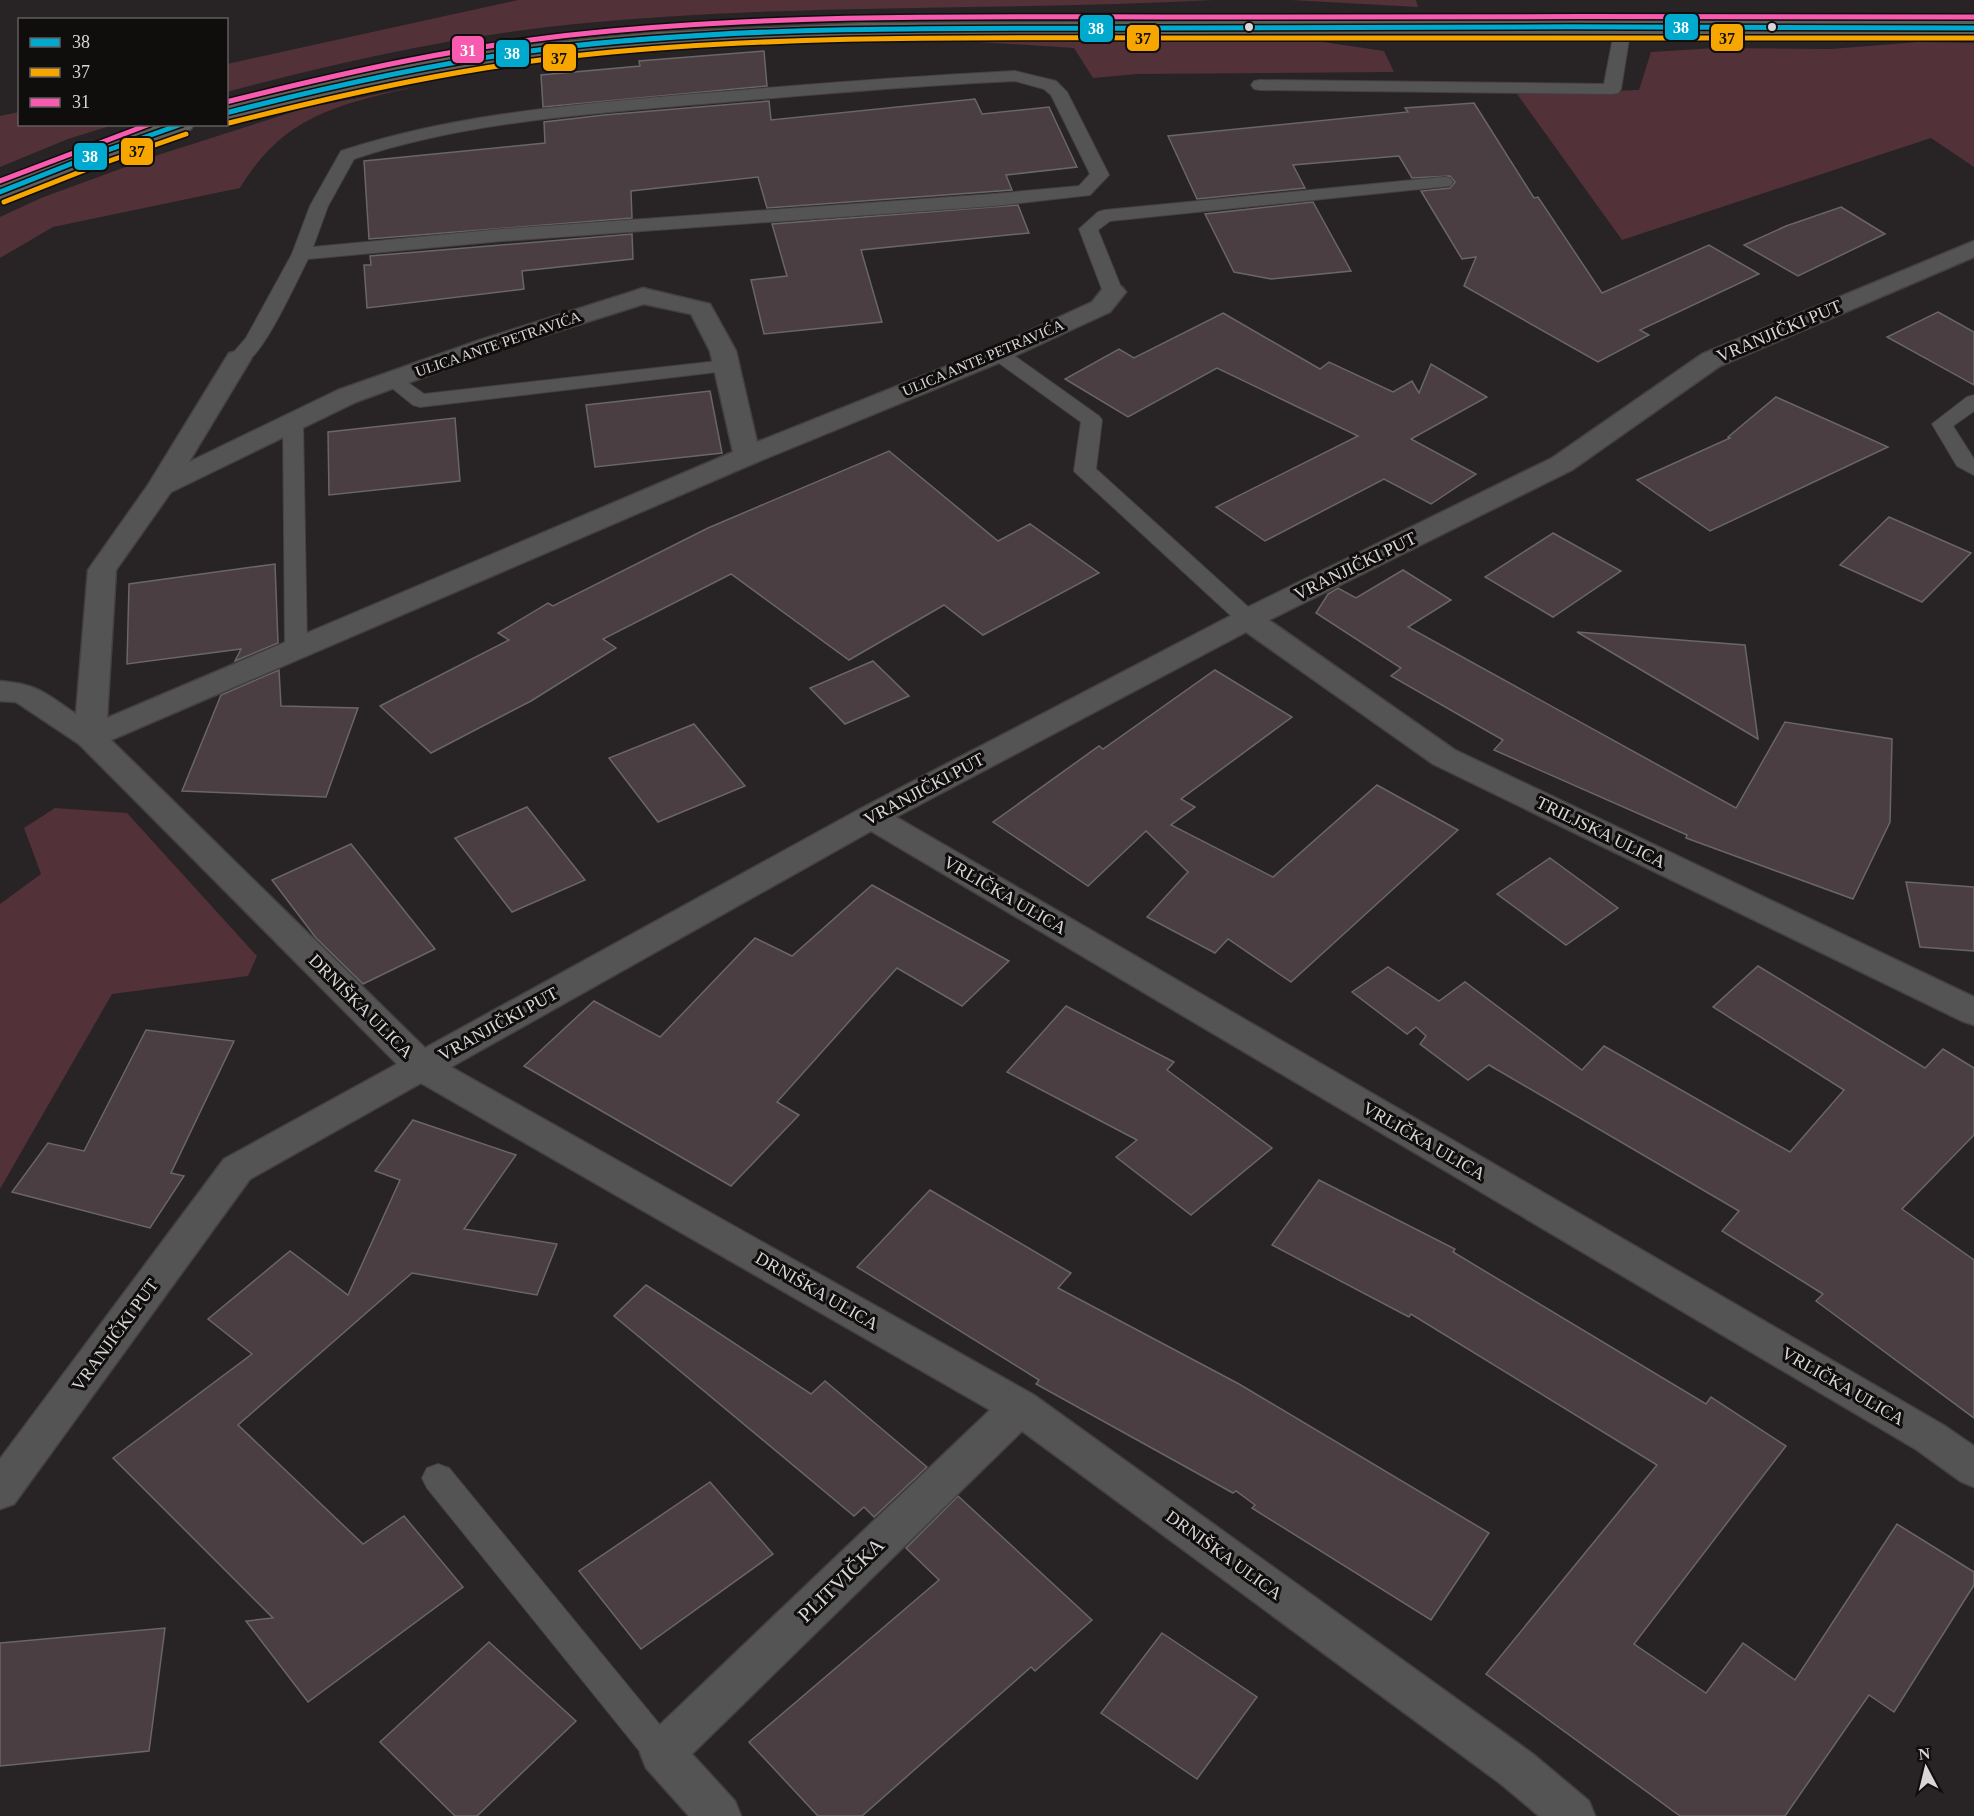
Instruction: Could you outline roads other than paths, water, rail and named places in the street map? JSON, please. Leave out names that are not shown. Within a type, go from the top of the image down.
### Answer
[{"type":"main road","points":[[228,113],[372,78],[485,57],[591,44],[691,37],[850,30],[1974,28]]},
{"type":"main road","points":[[0,192],[91,156],[177,126]]},
{"type":"street","name":"VRANJIČKI PUT","points":[[0,1491],[237,1169],[871,817],[1248,619],[1562,464],[1711,360],[1974,248]]},
{"type":"street","name":"ULICA ANTE PETRAVIĆA","points":[[238,359],[161,486],[102,570],[90,737],[747,456],[999,354],[1101,307],[1113,292]]},
{"type":"street","name":"ULICA ANTE PETRAVIĆA","points":[[161,486],[347,396],[489,345],[643,296],[701,309],[723,351],[747,456]]},
{"type":"street","name":"TRILJSKA ULICA","points":[[1248,619],[1444,757],[1974,1012]]},
{"type":"street","points":[[0,691],[23,693],[90,737]]},
{"type":"street","name":"DRNIŠKA ULICA","points":[[90,737],[422,1067],[1020,1407],[1507,1762],[1573,1816]]},
{"type":"street","name":"VRLIČKA ULICA","points":[[871,817],[1920,1431],[1974,1469]]},
{"type":"street","name":"PLITVIČKA","points":[[662,1753],[1020,1407]]},
{"type":"street","points":[[662,1753],[718,1816]]},
{"type":"lane","points":[[1260,85],[1612,89],[1623,27]]},
{"type":"lane","points":[[238,359],[255,340],[301,254],[319,206],[347,155],[399,138],[538,113],[897,82],[1015,76],[1050,85],[1058,92],[1100,175],[1084,191],[970,202],[502,235],[301,254]]},
{"type":"lane","points":[[1113,292],[1088,229],[1105,216],[1444,182]]},
{"type":"lane","points":[[999,354],[1092,420],[1085,471],[1248,619]]},
{"type":"lane","points":[[392,380],[420,401],[727,366]]},
{"type":"lane","points":[[1974,400],[1942,424],[1964,462],[1974,469]]},
{"type":"lane","points":[[292,422],[296,649]]},
{"type":"lane","points":[[438,1478],[662,1753]]}]
